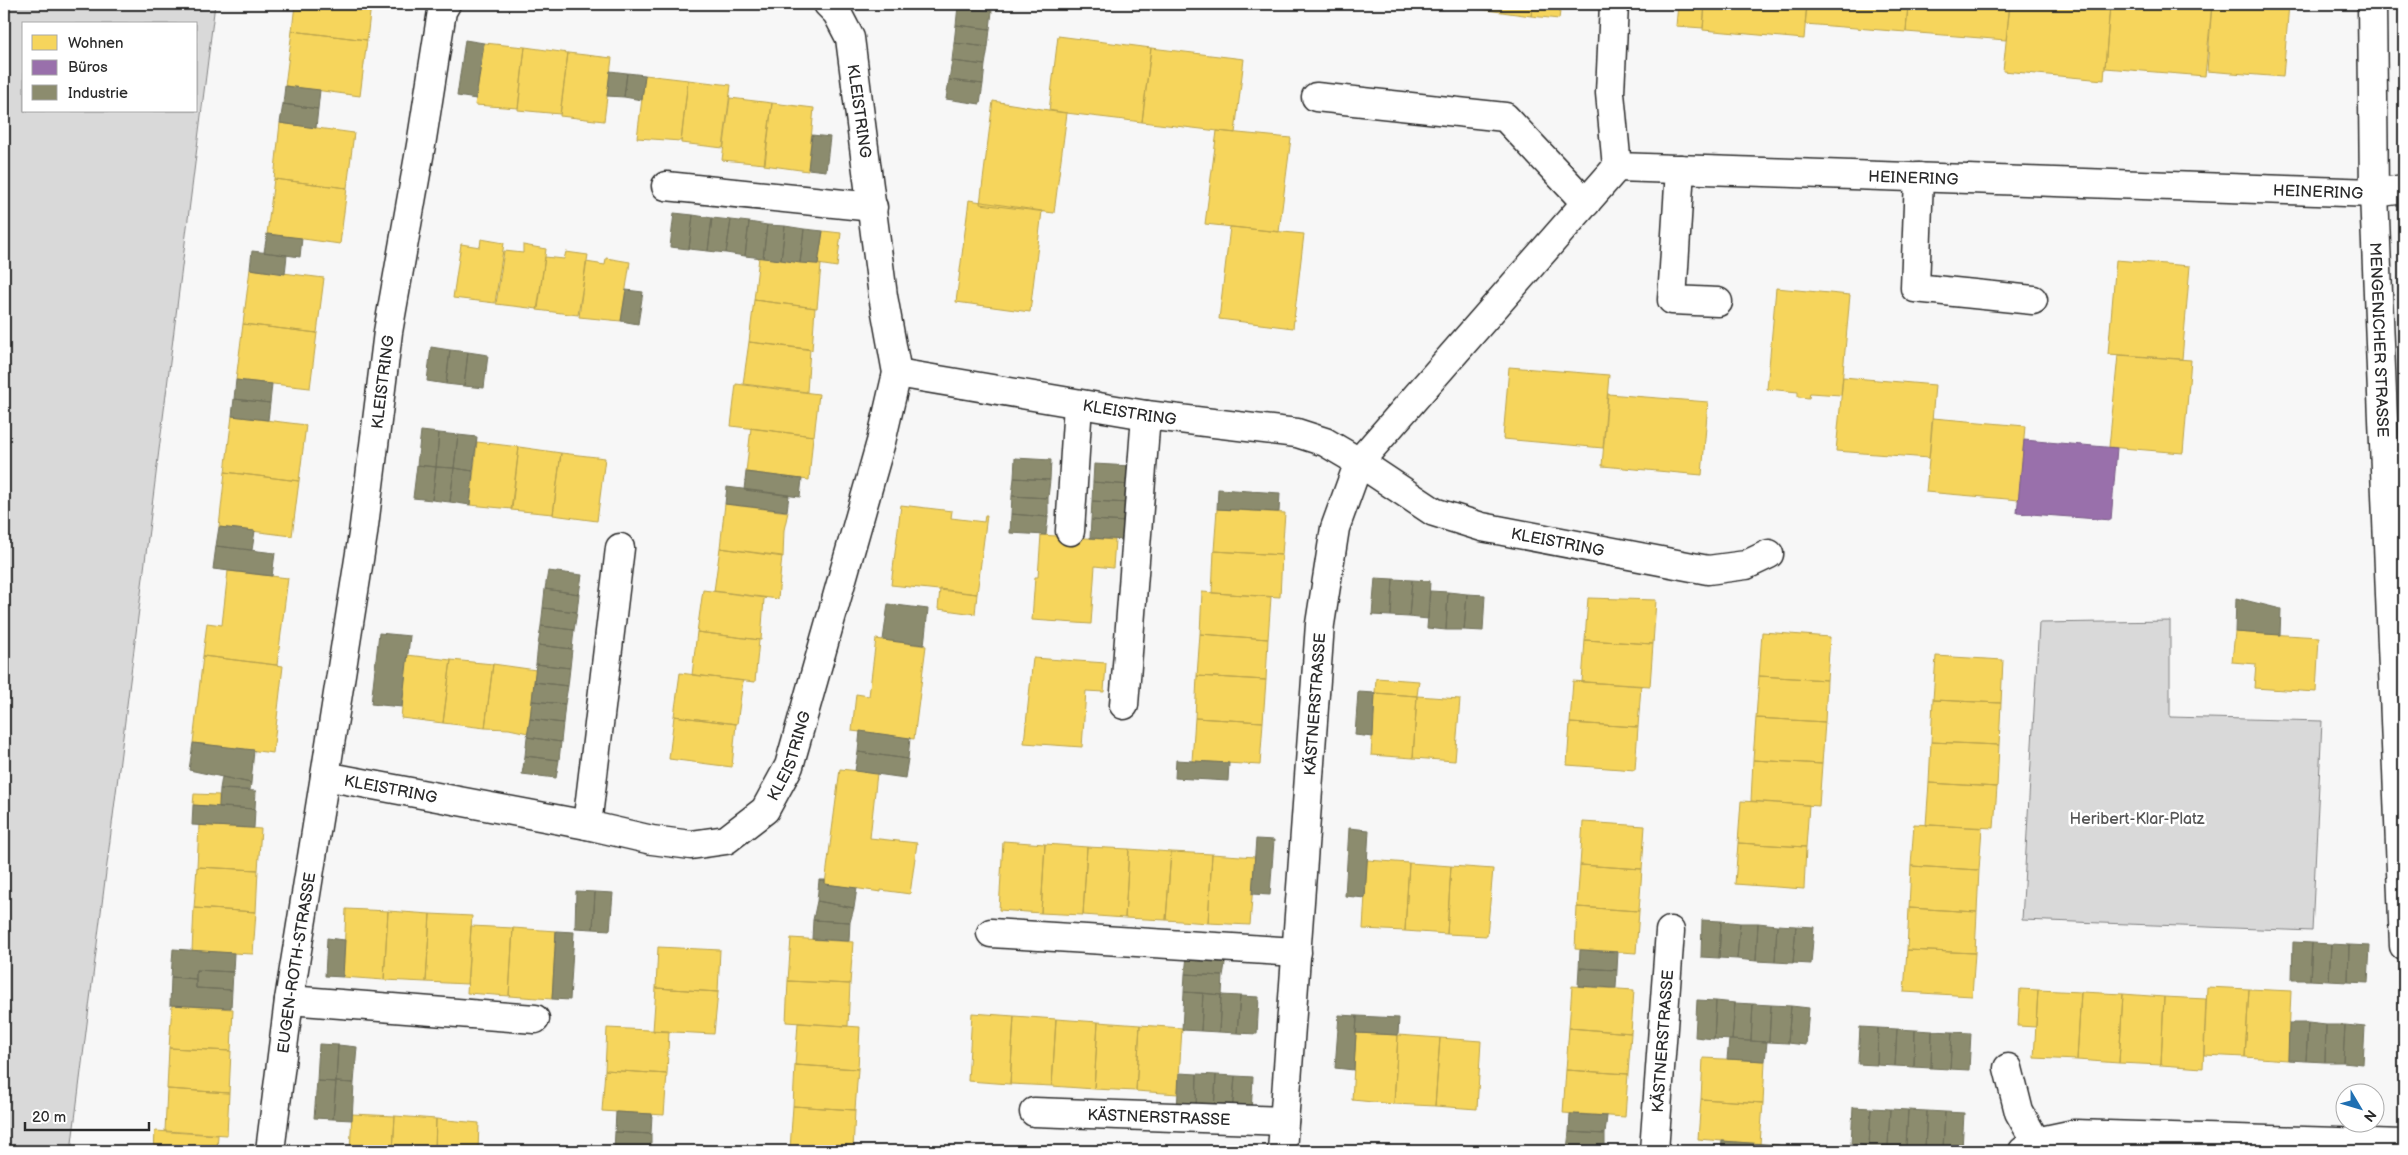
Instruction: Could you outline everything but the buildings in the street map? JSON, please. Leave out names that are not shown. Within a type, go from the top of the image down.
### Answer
[{"type":"street","name":"KLEISTRING","points":[[446,4],[442,11],[421,145],[388,332],[363,534],[325,776],[587,825],[652,840],[691,845],[726,840],[765,810],[789,766],[881,442],[897,373],[883,296],[850,38],[837,14],[828,4]]},
{"type":"street","points":[[1359,462],[1617,167],[1610,93],[1614,4]]},
{"type":"street","name":"MENGENICHER STRASSE","points":[[2372,4],[2374,192],[2396,555],[2404,946]]},
{"type":"street","points":[[1316,97],[1505,117],[1586,203]]},
{"type":"street","name":"HEINERING","points":[[1617,167],[2374,192],[2404,189]]},
{"type":"street","points":[[1680,169],[1672,300],[1718,302]]},
{"type":"street","points":[[1919,177],[1915,288],[2033,300]]},
{"type":"street","points":[[666,186],[873,207]]},
{"type":"street","name":"KLEISTRING","points":[[897,373],[1146,415],[1297,433],[1325,442],[1359,462],[1434,512],[1482,527],[1708,570],[1746,565],[1769,554]]},
{"type":"street","points":[[1070,531],[1078,404]]},
{"type":"street","points":[[1124,706],[1146,415]]},
{"type":"street","name":"KÄSTNERSTRASSE","points":[[1282,1151],[1320,624],[1336,528],[1359,462]]},
{"type":"street","points":[[587,825],[620,548]]},
{"type":"street","name":"EUGEN-ROTH-STRASSE","points":[[270,1151],[289,1000],[325,776]]},
{"type":"street","name":"KÄSTNERSTRASSE","points":[[1654,1151],[1670,932]]},
{"type":"street","points":[[991,933],[1296,952]]},
{"type":"street","points":[[289,1000],[535,1019]]},
{"type":"street","points":[[2008,1068],[2029,1147],[2074,1134],[2404,1144]]},
{"type":"street","name":"KÄSTNERSTRASSE","points":[[1034,1112],[1284,1121]]},
{"type":"green space","points":[[4,4],[215,4],[71,1151],[4,1151]]},
{"type":"green space","name":"Heribert-Klar-Platz","points":[[2170,621],[2170,717],[2322,721],[2312,931],[2022,920],[2039,623]]}]
